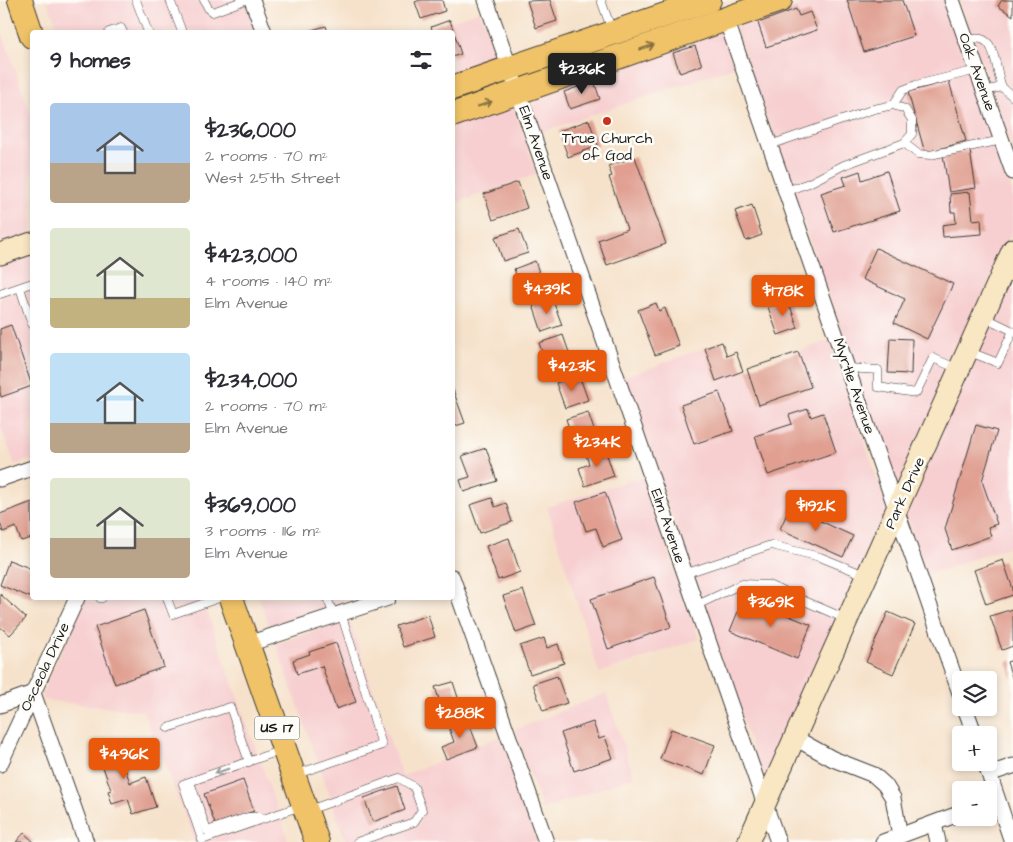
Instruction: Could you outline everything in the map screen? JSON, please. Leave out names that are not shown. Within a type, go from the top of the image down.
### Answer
[{"type":"main road","points":[[20,0],[30,30]]},
{"type":"main road","points":[[455,87],[709,0]]},
{"type":"main road","points":[[726,19],[741,2],[748,0]]},
{"type":"main road","points":[[455,114],[780,0]]},
{"type":"main road","name":"US 17","points":[[232,600],[317,842]]},
{"type":"street","points":[[252,0],[263,30]]},
{"type":"street","name":"Elm Avenue","points":[[486,0],[778,842]]},
{"type":"street","name":"Oak Avenue","points":[[952,0],[1013,172]]},
{"type":"street","name":"Myrtle Avenue","points":[[726,19],[952,671]]},
{"type":"street","points":[[0,254],[30,244]]},
{"type":"street","name":"Park Drive","points":[[748,842],[1013,249]]},
{"type":"street","points":[[0,479],[30,469]]},
{"type":"street","points":[[455,584],[546,842]]},
{"type":"street","name":"Osceola Drive","points":[[0,764],[76,600]]},
{"type":"street","points":[[248,644],[382,600]]},
{"type":"street","points":[[0,705],[33,693],[86,842]]},
{"type":"street","points":[[796,738],[832,760],[874,775],[885,785],[893,798],[900,836]]},
{"type":"street","points":[[997,767],[1013,766]]},
{"type":"street","points":[[988,771],[1012,842]]},
{"type":"street","points":[[883,842],[952,817]]},
{"type":"street","points":[[934,824],[938,842]]},
{"type":"lane","points":[[136,0],[147,30]]},
{"type":"lane","points":[[170,0],[181,30]]},
{"type":"lane","points":[[204,0],[208,8],[213,12],[246,0]]},
{"type":"lane","points":[[601,0],[613,33]]},
{"type":"lane","points":[[966,41],[975,37],[981,38],[993,49],[998,78],[1002,87],[1013,97]]},
{"type":"lane","points":[[892,105],[903,90],[977,70]]},
{"type":"lane","points":[[984,91],[1002,87]]},
{"type":"lane","points":[[770,145],[874,109],[892,105],[905,109],[912,120],[912,134],[904,143],[844,165],[809,183],[786,191]]},
{"type":"lane","points":[[904,143],[918,154],[930,155],[1002,140]]},
{"type":"lane","points":[[0,294],[30,285]]},
{"type":"lane","points":[[20,288],[30,306]]},
{"type":"lane","points":[[848,368],[878,370],[878,387],[916,393],[933,358],[998,363],[1013,331],[983,317]]},
{"type":"lane","points":[[684,574],[771,545],[820,557],[868,576]]},
{"type":"lane","points":[[696,606],[742,584],[768,585],[848,620]]},
{"type":"lane","points":[[168,600],[173,614],[213,600]]},
{"type":"lane","points":[[293,775],[382,745],[338,614],[328,600]]},
{"type":"lane","points":[[168,728],[230,707],[249,762]]},
{"type":"lane","points":[[284,750],[183,784],[202,840],[266,818],[399,778],[414,787],[422,810],[414,822],[357,842]]},
{"type":"shaded area","points":[[47,0],[245,0],[255,30],[58,30]]},
{"type":"shaded area","points":[[813,0],[946,0],[1013,193],[1013,229],[897,491],[735,27]]},
{"type":"shaded area","points":[[959,0],[1013,0],[1013,150]]},
{"type":"shaded area","points":[[480,11],[498,61],[455,77],[455,30],[426,30]]},
{"type":"shaded area","points":[[0,26],[30,112],[30,235],[0,245]]},
{"type":"shaded area","points":[[722,31],[734,67],[539,133],[527,97]]},
{"type":"shaded area","points":[[512,102],[537,174],[455,203],[455,122]]},
{"type":"shaded area","points":[[30,253],[30,460],[15,465],[0,425],[0,263]]},
{"type":"shaded area","points":[[1013,268],[1013,545],[927,575],[905,513]]},
{"type":"shaded area","points":[[830,340],[888,511],[765,785],[624,377],[719,343],[731,375]]},
{"type":"shaded area","points":[[643,476],[699,639],[599,673],[547,507]]},
{"type":"shaded area","points":[[84,600],[203,600],[289,842],[195,842],[143,711],[44,700],[42,694]]},
{"type":"shaded area","points":[[260,600],[343,600],[344,603],[270,628]]},
{"type":"shaded area","points":[[349,619],[402,776],[501,736],[538,842],[346,842],[276,644]]},
{"type":"shaded area","points":[[606,693],[634,777],[542,809],[515,730]]},
{"type":"building","points":[[420,0],[442,0],[445,11],[421,19],[415,2]]},
{"type":"building","points":[[550,0],[557,21],[536,28],[527,1]]},
{"type":"building","points":[[847,0],[902,0],[914,36],[864,52]]},
{"type":"building","points":[[1002,0],[1013,0],[1013,16],[998,6]]},
{"type":"building","points":[[796,9],[799,16],[810,12],[817,30],[766,47],[758,23]]},
{"type":"building","points":[[450,20],[453,30],[432,30],[431,27]]},
{"type":"building","points":[[326,26],[327,30],[312,30]]},
{"type":"building","points":[[455,35],[461,54],[455,56]]},
{"type":"building","points":[[695,46],[702,65],[680,73],[673,53]]},
{"type":"building","points":[[594,81],[600,99],[570,109],[564,92]]},
{"type":"building","points":[[949,81],[966,141],[925,153],[908,92]]},
{"type":"building","points":[[589,120],[598,146],[568,157],[559,131]]},
{"type":"building","points":[[970,151],[976,188],[949,192],[943,155]]},
{"type":"building","points":[[635,157],[666,244],[607,265],[598,240],[627,229],[609,177],[612,176],[608,166]]},
{"type":"building","points":[[860,171],[862,180],[887,171],[900,211],[834,232],[821,193],[846,185],[843,177]]},
{"type":"building","points":[[518,182],[527,208],[493,220],[484,194]]},
{"type":"building","points":[[970,192],[973,220],[981,219],[982,234],[943,237],[942,225],[956,223],[955,212],[951,212],[950,194]]},
{"type":"building","points":[[752,205],[762,235],[746,241],[735,211]]},
{"type":"building","points":[[519,229],[528,253],[503,261],[495,237]]},
{"type":"building","points":[[876,248],[953,284],[927,339],[894,323],[905,299],[862,279]]},
{"type":"building","points":[[535,261],[545,289],[523,296],[514,269]]},
{"type":"building","points":[[552,298],[562,325],[542,332],[533,305]]},
{"type":"building","points":[[788,300],[798,328],[778,335],[768,307]]},
{"type":"building","points":[[656,303],[659,311],[665,308],[679,346],[655,355],[638,310]]},
{"type":"building","points":[[11,325],[30,380],[30,387],[1,397],[0,392],[0,329]]},
{"type":"building","points":[[563,335],[573,364],[549,372],[539,343]]},
{"type":"building","points":[[890,338],[912,339],[911,374],[888,373]]},
{"type":"building","points":[[722,342],[727,356],[736,352],[743,371],[716,381],[705,348]]},
{"type":"building","points":[[798,352],[811,387],[759,405],[747,369]]},
{"type":"building","points":[[579,375],[588,400],[565,408],[556,383]]},
{"type":"building","points":[[719,392],[733,431],[694,444],[681,405]]},
{"type":"building","points":[[455,395],[465,423],[455,426]]},
{"type":"building","points":[[808,409],[811,417],[823,413],[836,452],[768,475],[755,436],[792,424],[789,415]]},
{"type":"building","points":[[588,412],[597,439],[575,447],[566,419]]},
{"type":"building","points":[[976,425],[997,431],[982,481],[997,524],[988,527],[991,536],[952,550],[945,529]]},
{"type":"building","points":[[486,448],[497,481],[464,492],[460,480],[470,477],[462,456]]},
{"type":"building","points":[[605,449],[614,476],[585,486],[579,468],[589,464],[586,455]]},
{"type":"building","points":[[605,492],[622,540],[603,547],[596,528],[586,531],[576,502]]},
{"type":"building","points":[[492,498],[495,507],[506,503],[512,522],[480,533],[470,505]]},
{"type":"building","points":[[30,503],[30,539],[21,541],[16,527],[3,532],[0,514]]},
{"type":"building","points":[[790,507],[853,536],[843,557],[780,529]]},
{"type":"building","points":[[509,538],[520,572],[498,580],[486,546]]},
{"type":"building","points":[[9,560],[30,568],[30,597],[0,585]]},
{"type":"building","points":[[1003,560],[1013,589],[1013,595],[986,604],[974,570]]},
{"type":"building","points":[[654,577],[671,627],[608,649],[591,599]]},
{"type":"building","points":[[523,590],[536,626],[516,633],[503,596]]},
{"type":"building","points":[[0,594],[26,618],[10,635],[0,627]]},
{"type":"building","points":[[744,597],[811,625],[797,659],[730,631]]},
{"type":"building","points":[[1013,609],[1013,646],[1002,650],[990,616]]},
{"type":"building","points":[[144,610],[164,667],[115,684],[95,627]]},
{"type":"building","points":[[888,612],[915,624],[893,674],[866,662]]},
{"type":"building","points":[[428,615],[435,637],[403,647],[396,626]]},
{"type":"building","points":[[544,638],[547,648],[558,644],[564,663],[530,674],[520,646]]},
{"type":"building","points":[[336,643],[356,702],[336,709],[322,666],[297,674],[293,660],[310,654],[309,652]]},
{"type":"building","points":[[1013,660],[1013,680],[1007,662]]},
{"type":"building","points":[[557,676],[567,703],[543,711],[533,684]]},
{"type":"building","points":[[453,682],[462,710],[444,715],[435,687]]},
{"type":"building","points":[[467,718],[478,747],[446,759],[441,747],[454,742],[448,725]]},
{"type":"building","points":[[593,722],[599,739],[605,737],[613,758],[574,771],[561,733]]},
{"type":"building","points":[[671,729],[715,745],[704,775],[660,759]]},
{"type":"building","points":[[115,738],[130,783],[146,777],[156,807],[133,814],[128,799],[112,804],[108,791],[111,790],[95,744]]},
{"type":"building","points":[[243,780],[254,811],[215,824],[204,794]]},
{"type":"building","points":[[397,786],[405,810],[373,822],[364,798]]},
{"type":"building","points":[[24,833],[34,842],[16,842]]},
{"type":"place","name":"True Church of God","points":[[607,121]]}]
